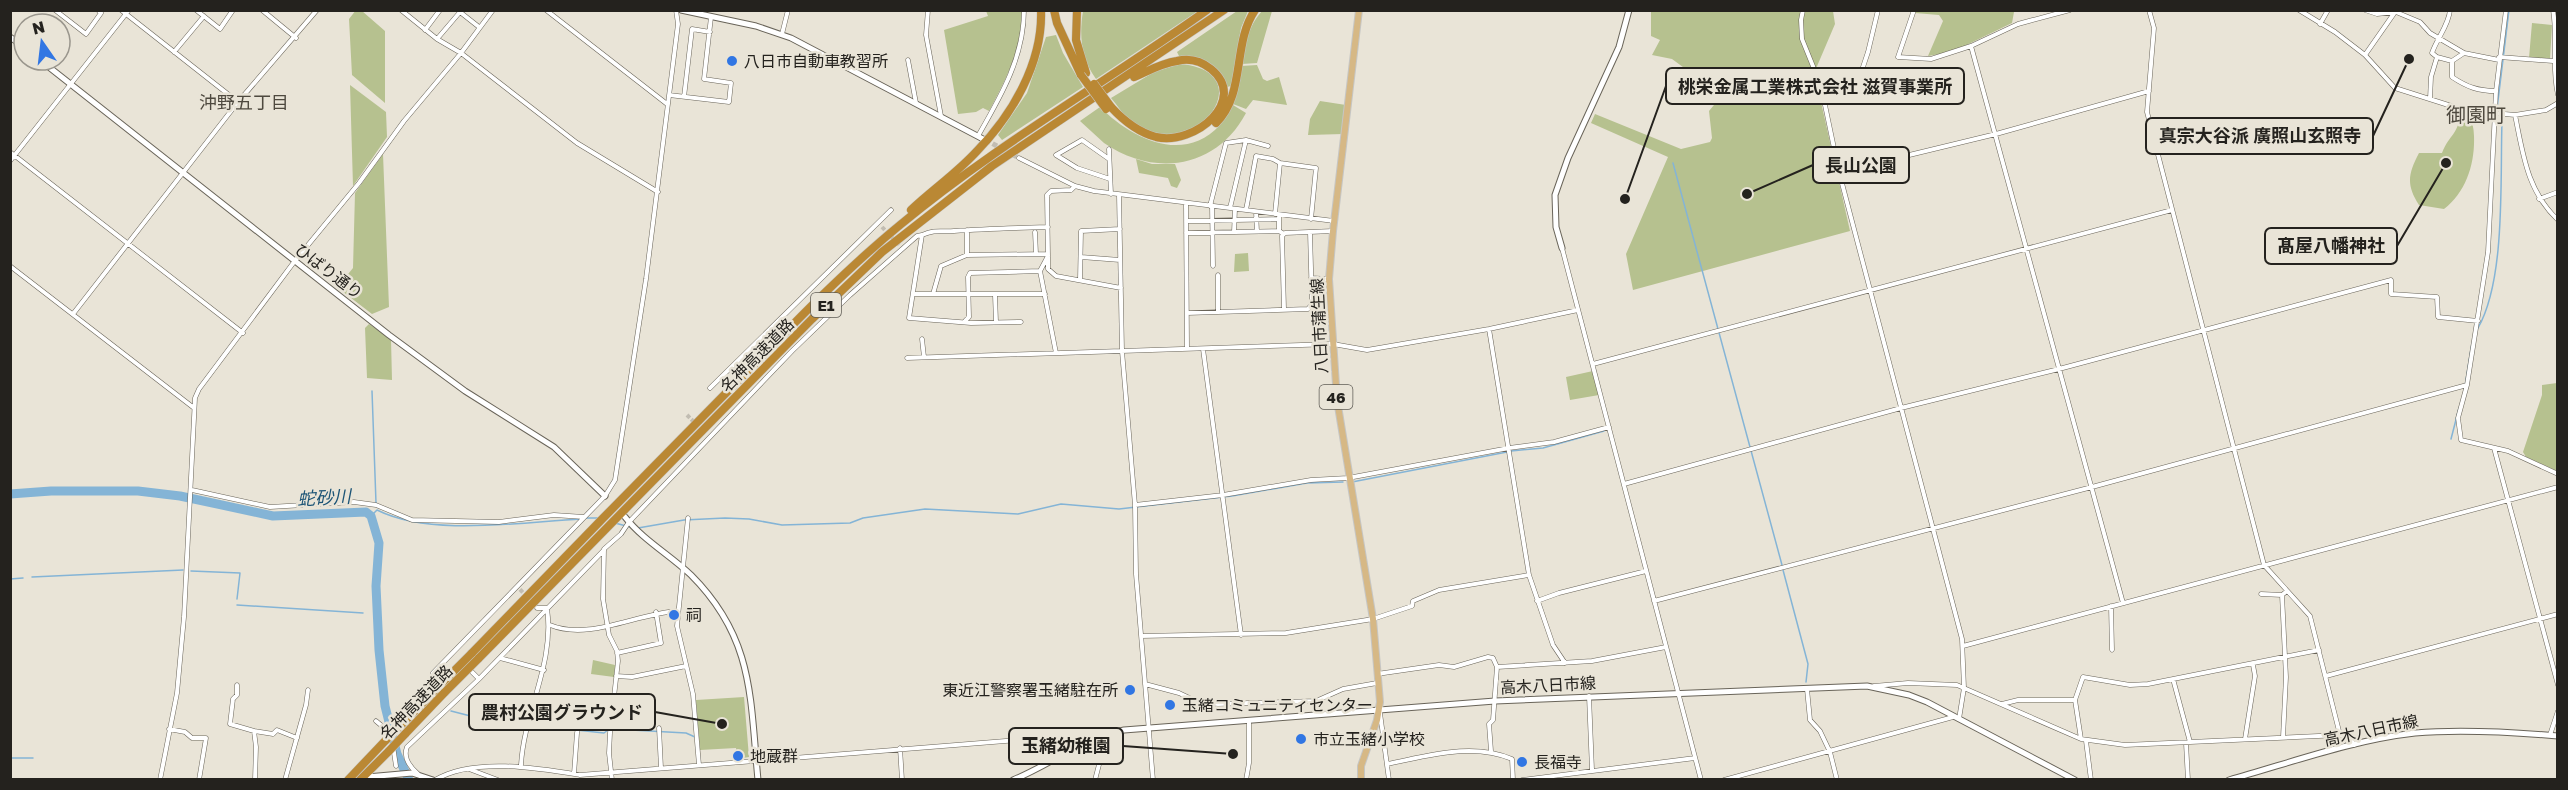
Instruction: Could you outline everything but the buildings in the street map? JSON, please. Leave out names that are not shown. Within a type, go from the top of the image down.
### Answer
[{"type":"highway","points":[[835,284],[920,202],[976,153],[997,129],[1014,105],[1029,74],[1036,48],[1041,10]]},
{"type":"highway","points":[[1054,10],[1057,23],[1083,74],[1108,108],[1138,135],[1155,141],[1182,141],[1207,131],[1220,118],[1229,105],[1234,91],[1242,39],[1248,20],[1255,10]]},
{"type":"highway","points":[[1077,10],[1076,40],[1083,74]]},
{"type":"highway","name":"名神高速道路","points":[[364,778],[443,688],[835,284],[899,226],[986,159],[1146,54],[1207,10]]},
{"type":"highway","name":"名神高速道路","points":[[474,656],[803,327],[882,252],[992,166],[1224,10]]},
{"type":"highway","points":[[1108,108],[1140,131],[1156,137],[1172,138],[1189,135],[1204,127],[1216,116],[1223,92],[1215,72],[1194,60],[1178,60],[1164,64],[1116,84]]},
{"type":"highway","name":"名神高速道路","points":[[348,780],[402,724],[443,688]]},
{"type":"main road","name":"八日市蒲生線","points":[[1359,10],[1329,279],[1336,400],[1373,619],[1377,674],[1379,709],[1361,766],[1361,780]]},
{"type":"street","points":[[55,10],[86,34],[101,13],[98,10]]},
{"type":"street","points":[[120,10],[127,13],[238,102]]},
{"type":"street","points":[[197,11],[220,28],[233,10]]},
{"type":"street","points":[[262,10],[296,38]]},
{"type":"street","points":[[73,314],[238,102],[296,38],[317,10]]},
{"type":"street","points":[[401,10],[437,39],[461,53],[577,143],[658,192]]},
{"type":"street","points":[[425,30],[440,10]]},
{"type":"street","points":[[160,780],[177,693],[191,518],[195,398],[199,389],[294,262],[359,183],[404,121],[461,53],[493,10]]},
{"type":"street","points":[[546,10],[668,105]]},
{"type":"street","points":[[433,673],[605,496],[615,480],[658,192],[678,24],[676,10]]},
{"type":"street","points":[[681,10],[782,34],[981,137],[1014,69],[1022,40],[1024,10]]},
{"type":"street","points":[[782,34],[788,10]]},
{"type":"street","points":[[928,10],[926,34],[941,116]]},
{"type":"street","points":[[1629,10],[1619,47],[1568,158],[1555,195],[1557,227],[1701,780]]},
{"type":"street","points":[[1803,10],[1802,39],[1821,86],[1839,172],[1963,646],[1964,688],[1959,720]]},
{"type":"street","points":[[1823,102],[1854,94],[1868,52],[1878,10]]},
{"type":"street","points":[[1914,10],[1898,57],[1931,59],[1999,35],[2018,24],[2070,10]]},
{"type":"street","points":[[2149,10],[2154,28],[2147,112],[2264,565],[2310,616],[2340,735]]},
{"type":"street","points":[[2299,10],[2365,55],[2395,88],[2464,110],[2523,116],[2546,110],[2558,103]]},
{"type":"street","points":[[2320,24],[2328,10]]},
{"type":"street","points":[[2365,10],[2377,14],[2398,12],[2420,22],[2437,38],[2464,53],[2499,58],[2553,61]]},
{"type":"street","points":[[2450,10],[2446,26],[2437,38],[2432,52],[2437,57],[2452,61],[2464,53]]},
{"type":"street","points":[[2506,10],[2494,113],[2491,219],[2478,321],[2467,385],[2458,418],[2461,440],[2508,451],[2558,474]]},
{"type":"street","points":[[2553,10],[2555,23],[2553,61],[2558,95]]},
{"type":"street","points":[[437,39],[460,12],[479,27]]},
{"type":"street","points":[[2365,55],[2398,12]]},
{"type":"street","points":[[10,161],[127,13]]},
{"type":"street","points":[[174,52],[204,16]]},
{"type":"street","points":[[669,95],[729,102],[731,82],[705,79],[711,17]]},
{"type":"street","points":[[684,97],[692,29],[710,32]]},
{"type":"street","points":[[1971,46],[2123,603]]},
{"type":"street","points":[[2430,99],[2431,77],[2437,57]]},
{"type":"street","points":[[908,60],[916,104]]},
{"type":"street","points":[[2452,61],[2452,77],[2465,86],[2481,91],[2496,91]]},
{"type":"street","name":"ひばり通り","points":[[56,72],[294,262],[465,392],[554,447],[605,496]]},
{"type":"street","points":[[1839,172],[1996,134],[2149,91]]},
{"type":"street","points":[[2515,115],[2527,172],[2539,199],[2558,220]]},
{"type":"street","points":[[1109,159],[1079,140],[1056,155],[1077,168],[1110,179]]},
{"type":"street","points":[[1234,232],[1232,209],[1246,140]]},
{"type":"street","points":[[1213,266],[1211,206],[1226,143],[1246,140],[1268,146]]},
{"type":"street","points":[[1109,149],[1111,194]]},
{"type":"street","points":[[10,152],[243,333]]},
{"type":"street","points":[[1246,210],[1257,156],[1274,159],[1280,163],[1316,168],[1311,219]]},
{"type":"street","points":[[1019,158],[1075,186],[1111,194],[1334,221]]},
{"type":"street","points":[[1280,163],[1278,216],[1282,233],[1284,310]]},
{"type":"street","points":[[1075,186],[1071,190],[1048,192],[1050,272],[1056,276],[1121,288]]},
{"type":"street","points":[[2539,199],[2558,192]]},
{"type":"street","points":[[1119,195],[1122,351],[1135,505],[1141,636],[1153,780]]},
{"type":"street","points":[[1186,204],[1187,349]]},
{"type":"street","points":[[710,388],[880,225],[891,210]]},
{"type":"street","points":[[1593,364],[2172,210]]},
{"type":"street","points":[[1256,212],[1257,232]]},
{"type":"street","points":[[1186,221],[1257,220],[1278,216]]},
{"type":"street","points":[[416,773],[408,761],[405,752],[407,747],[479,679],[621,534],[627,520],[792,351],[901,247],[934,230],[951,232],[1048,227]]},
{"type":"street","points":[[1080,280],[1081,231],[1120,229]]},
{"type":"street","points":[[967,230],[967,255]]},
{"type":"street","points":[[1186,233],[1333,231]]},
{"type":"street","points":[[1035,232],[1036,254]]},
{"type":"street","points":[[1187,313],[1308,309],[1312,304],[1310,232]]},
{"type":"street","points":[[922,235],[908,314],[911,320],[1021,322]]},
{"type":"street","points":[[933,294],[941,266],[967,255],[1048,255]]},
{"type":"street","points":[[1048,255],[1040,271],[1056,353]]},
{"type":"street","points":[[1080,257],[1120,260]]},
{"type":"street","points":[[10,266],[195,409]]},
{"type":"street","points":[[964,321],[969,317],[968,277],[970,273],[1040,271]]},
{"type":"street","points":[[1218,275],[1218,312]]},
{"type":"street","points":[[1311,278],[1329,279]]},
{"type":"street","points":[[1624,484],[1901,408],[2059,369],[2391,280],[2391,294],[2437,297],[2438,317],[2478,321]]},
{"type":"street","points":[[913,294],[1045,294]]},
{"type":"street","points":[[994,295],[996,322]]},
{"type":"street","points":[[907,358],[1333,344],[1367,350],[1489,329],[1578,310]]},
{"type":"street","points":[[1489,329],[1529,575],[1553,645],[1565,663]]},
{"type":"street","points":[[922,339],[924,357]]},
{"type":"street","points":[[1203,349],[1241,635]]},
{"type":"street","points":[[1654,601],[2091,487],[2467,385]]},
{"type":"street","points":[[1135,505],[1223,495],[1311,480],[1348,478],[1509,448],[1554,442],[1609,427]]},
{"type":"street","points":[[2494,448],[2558,685]]},
{"type":"street","points":[[1963,646],[2558,487]]},
{"type":"street","points":[[192,488],[270,507],[354,502],[377,505],[412,520],[500,522],[554,515],[585,517]]},
{"type":"street","points":[[688,518],[677,626],[693,694],[699,765]]},
{"type":"street","points":[[627,520],[683,568],[721,611],[740,646],[748,675],[758,780]]},
{"type":"street","points":[[604,549],[603,599],[607,625],[617,653],[609,753],[612,780]]},
{"type":"street","points":[[1537,601],[1559,593],[1646,571]]},
{"type":"street","points":[[1141,636],[1286,633],[1373,619],[1412,606],[1413,601],[1440,590],[1529,575]]},
{"type":"street","points":[[2261,594],[2282,595],[2287,591]]},
{"type":"street","points":[[2282,595],[2285,656],[2283,737]]},
{"type":"street","points":[[2111,606],[2112,650]]},
{"type":"street","points":[[537,608],[547,608]]},
{"type":"street","points":[[521,765],[544,670],[550,625],[547,608]]},
{"type":"street","points":[[550,625],[560,630],[584,632],[656,612],[677,611]]},
{"type":"street","points":[[617,653],[661,644],[656,612]]},
{"type":"street","points":[[2326,676],[2558,614]]},
{"type":"street","points":[[1497,667],[1611,659],[1666,647]]},
{"type":"street","points":[[2081,740],[2075,700],[2083,677],[2130,686],[2253,665],[2319,650]]},
{"type":"street","points":[[452,652],[479,679]]},
{"type":"street","points":[[1377,674],[1439,665],[1454,667],[1488,657],[1492,658],[1497,667],[1493,720],[1489,724],[1491,751]]},
{"type":"street","points":[[499,658],[544,670]]},
{"type":"street","points":[[2245,739],[2255,676],[2253,665]]},
{"type":"street","points":[[616,676],[632,678],[686,666]]},
{"type":"street","points":[[2173,679],[2188,742],[2188,780]]},
{"type":"street","points":[[1145,684],[1179,693],[1198,702],[1218,704],[1316,701],[1342,690],[1377,683]]},
{"type":"street","points":[[1867,686],[1908,683],[1944,684],[1964,688],[2086,741],[2125,745],[2340,735],[2349,736],[2354,745]]},
{"type":"street","points":[[237,685],[230,724],[273,734],[278,730],[297,738]]},
{"type":"street","name":"高木八日市線","points":[[1013,780],[1080,743],[1107,733],[1149,727],[1495,701],[1867,686],[1909,695],[2075,780]]},
{"type":"street","points":[[1807,688],[1810,720],[1820,731],[1830,752],[1837,780]]},
{"type":"street","points":[[285,780],[308,690]]},
{"type":"street","points":[[1589,696],[1592,770]]},
{"type":"street","points":[[534,708],[589,715],[591,700],[612,704]]},
{"type":"street","points":[[2001,704],[2018,700],[2075,700]]},
{"type":"street","points":[[1379,709],[1389,780]]},
{"type":"street","points":[[2550,735],[2558,711]]},
{"type":"street","points":[[574,774],[577,731],[581,715]]},
{"type":"street","points":[[1724,780],[1953,717]]},
{"type":"street","points":[[1246,780],[1249,763],[1249,719]]},
{"type":"street","points":[[376,721],[388,731],[396,766]]},
{"type":"street","points":[[659,728],[661,768]]},
{"type":"street","points":[[169,729],[185,732],[192,738],[206,738],[199,780]]},
{"type":"street","points":[[254,731],[255,780]]},
{"type":"street","name":"高木八日市線","points":[[2229,780],[2354,745],[2404,735],[2450,731],[2558,736]]},
{"type":"street","points":[[1095,780],[1107,733]]},
{"type":"street","points":[[364,778],[416,773],[434,780],[444,774],[468,769],[521,765],[574,774],[612,772],[1068,736],[1080,743]]},
{"type":"street","points":[[2086,741],[2091,780]]},
{"type":"street","points":[[900,748],[902,780]]},
{"type":"street","points":[[1387,764],[1461,751],[1491,751],[1512,759],[1513,780]]},
{"type":"street","points":[[1522,780],[1695,758]]},
{"type":"street","points":[[468,769],[498,780]]},
{"type":"green space","points":[[356,10],[362,11],[385,31],[385,103],[352,75],[349,19]]},
{"type":"green space","points":[[1916,10],[2014,10],[2014,12],[2012,23],[1952,52],[1928,56],[1943,21],[1939,15],[1915,13]]},
{"type":"green space","points":[[986,11],[1022,11],[1016,50],[1007,75],[989,111],[983,108],[976,112],[958,114],[944,30],[988,16]]},
{"type":"green space","points":[[1083,11],[1198,11],[1096,79],[1087,63],[1082,46]]},
{"type":"green space","points":[[1237,11],[1248,11],[1241,28],[1231,86],[1227,87],[1215,67],[1202,60],[1179,56],[1177,52]]},
{"type":"green space","points":[[1262,11],[1272,11],[1257,63],[1242,64],[1248,36],[1253,23]]},
{"type":"green space","points":[[1651,11],[1833,11],[1835,24],[1812,78],[1726,102],[1816,80],[1850,231],[1633,290],[1626,254],[1668,157],[1591,123],[1595,114],[1681,149],[1710,142],[1712,138],[1709,111],[1714,105],[1679,82],[1687,70],[1672,59],[1652,55],[1660,40],[1651,36]]},
{"type":"green space","points":[[2532,23],[2552,25],[2550,59],[2529,58]]},
{"type":"green space","points":[[1056,35],[1063,53],[1083,87],[1002,140],[998,135],[1027,93],[1046,37]]},
{"type":"green space","points":[[1180,64],[1205,71],[1217,83],[1218,99],[1210,114],[1195,127],[1175,135],[1152,133],[1129,120],[1111,98],[1154,72]]},
{"type":"green space","points":[[1257,65],[1263,79],[1267,81],[1279,77],[1287,105],[1253,100],[1246,109],[1233,104],[1241,66]]},
{"type":"green space","points":[[350,85],[386,112],[387,137],[353,186]]},
{"type":"green space","points":[[1320,101],[1346,105],[1343,134],[1308,135],[1310,119]]},
{"type":"green space","points":[[1233,105],[1246,113],[1234,132],[1219,146],[1202,156],[1183,162],[1144,161],[1124,154],[1104,143],[1080,121],[1100,107],[1127,129],[1142,137],[1158,143],[1174,145],[1190,143],[1205,137],[1220,125]]},
{"type":"green space","points":[[2461,111],[2471,112],[2474,133],[2473,157],[2468,177],[2452,202],[2444,209],[2419,205],[2410,185],[2415,160],[2419,153],[2442,153],[2456,130]]},
{"type":"green space","points":[[383,154],[389,307],[372,314],[342,291],[340,284],[353,268],[355,193]]},
{"type":"green space","points":[[1136,159],[1152,164],[1175,164],[1181,180],[1177,188],[1171,186],[1168,178],[1139,173]]},
{"type":"green space","points":[[1248,253],[1249,271],[1234,272],[1235,254]]},
{"type":"green space","points":[[369,324],[391,339],[392,380],[367,378],[365,328]]},
{"type":"green space","points":[[1593,371],[1599,395],[1570,400],[1566,377]]},
{"type":"green space","points":[[2557,383],[2557,471],[2526,457],[2523,452],[2542,395],[2542,385]]},
{"type":"green space","points":[[593,660],[615,665],[614,677],[591,674]]},
{"type":"green space","points":[[744,697],[749,757],[737,759],[736,748],[700,750],[696,700]]},
{"type":"waterway","points":[[2478,328],[2487,307],[2493,283],[2500,228],[2502,121],[2497,109],[2509,10]]},
{"type":"waterway","points":[[1673,163],[1782,565]]},
{"type":"waterway","points":[[2464,392],[2472,343]]},
{"type":"waterway","points":[[372,391],[376,503]]},
{"type":"waterway","points":[[2451,439],[2459,408]]},
{"type":"waterway","points":[[1511,451],[1543,448],[1604,431]]},
{"type":"waterway","points":[[1352,482],[1507,452]]},
{"type":"waterway","points":[[638,528],[684,520],[725,518],[749,519],[782,525],[850,523],[863,518],[925,509],[1018,514],[1061,504],[1119,509],[1232,496],[1307,483],[1343,482]]},
{"type":"waterway","name":"蛇砂川","points":[[10,494],[51,491],[138,491],[180,496],[273,516],[366,512],[371,516],[379,543],[376,586],[385,706],[397,754],[409,780]]},
{"type":"waterway","points":[[371,516],[377,510],[399,518],[449,526],[504,525],[581,519]]},
{"type":"waterway","points":[[586,518],[599,518]]},
{"type":"waterway","points":[[615,523],[630,527]]},
{"type":"waterway","points":[[32,577],[183,570]]},
{"type":"waterway","points":[[1783,570],[1808,664],[1806,682]]},
{"type":"waterway","points":[[191,571],[240,573],[237,599]]},
{"type":"waterway","points":[[10,579],[23,578]]},
{"type":"waterway","points":[[237,605],[363,613]]},
{"type":"waterway","points":[[451,711],[525,730]]},
{"type":"waterway","points":[[532,730],[567,729],[604,733],[608,730]]},
{"type":"waterway","points":[[613,729],[686,733],[695,737]]},
{"type":"waterway","points":[[10,758],[33,758]]},
{"type":"tunnel","points":[[986,140],[1019,158]]},
{"type":"tunnel","points":[[882,227],[899,245]]},
{"type":"tunnel","points":[[687,415],[695,423]]},
{"type":"tunnel","points":[[516,585],[537,608]]},
{"type":"place","name":"真宗大谷派 廣照山玄照寺","points":[[2409,59]]},
{"type":"place","name":"八日市自動車教習所","points":[[732,61]]},
{"type":"place","name":"髙屋八幡神社","points":[[2446,163]]},
{"type":"place","name":"長山公園","points":[[1747,194]]},
{"type":"place","name":"桃栄金属工業株式会社 滋賀事業所","points":[[1625,199]]},
{"type":"place","name":"祠","points":[[674,615]]},
{"type":"place","name":"東近江警察署玉緒駐在所","points":[[1130,690]]},
{"type":"place","name":"玉緒コミュニティセンター","points":[[1170,705]]},
{"type":"place","name":"農村公園グラウンド","points":[[722,724]]},
{"type":"place","name":"市立玉緒小学校","points":[[1301,739]]},
{"type":"place","name":"玉緒幼稚園","points":[[1233,754]]},
{"type":"place","name":"地蔵群","points":[[738,756]]},
{"type":"place","name":"長福寺","points":[[1522,762]]},
{"type":"district","name":"沖野五丁目","points":[[244,102]]},
{"type":"district","name":"御園町","points":[[2476,114]]}]
